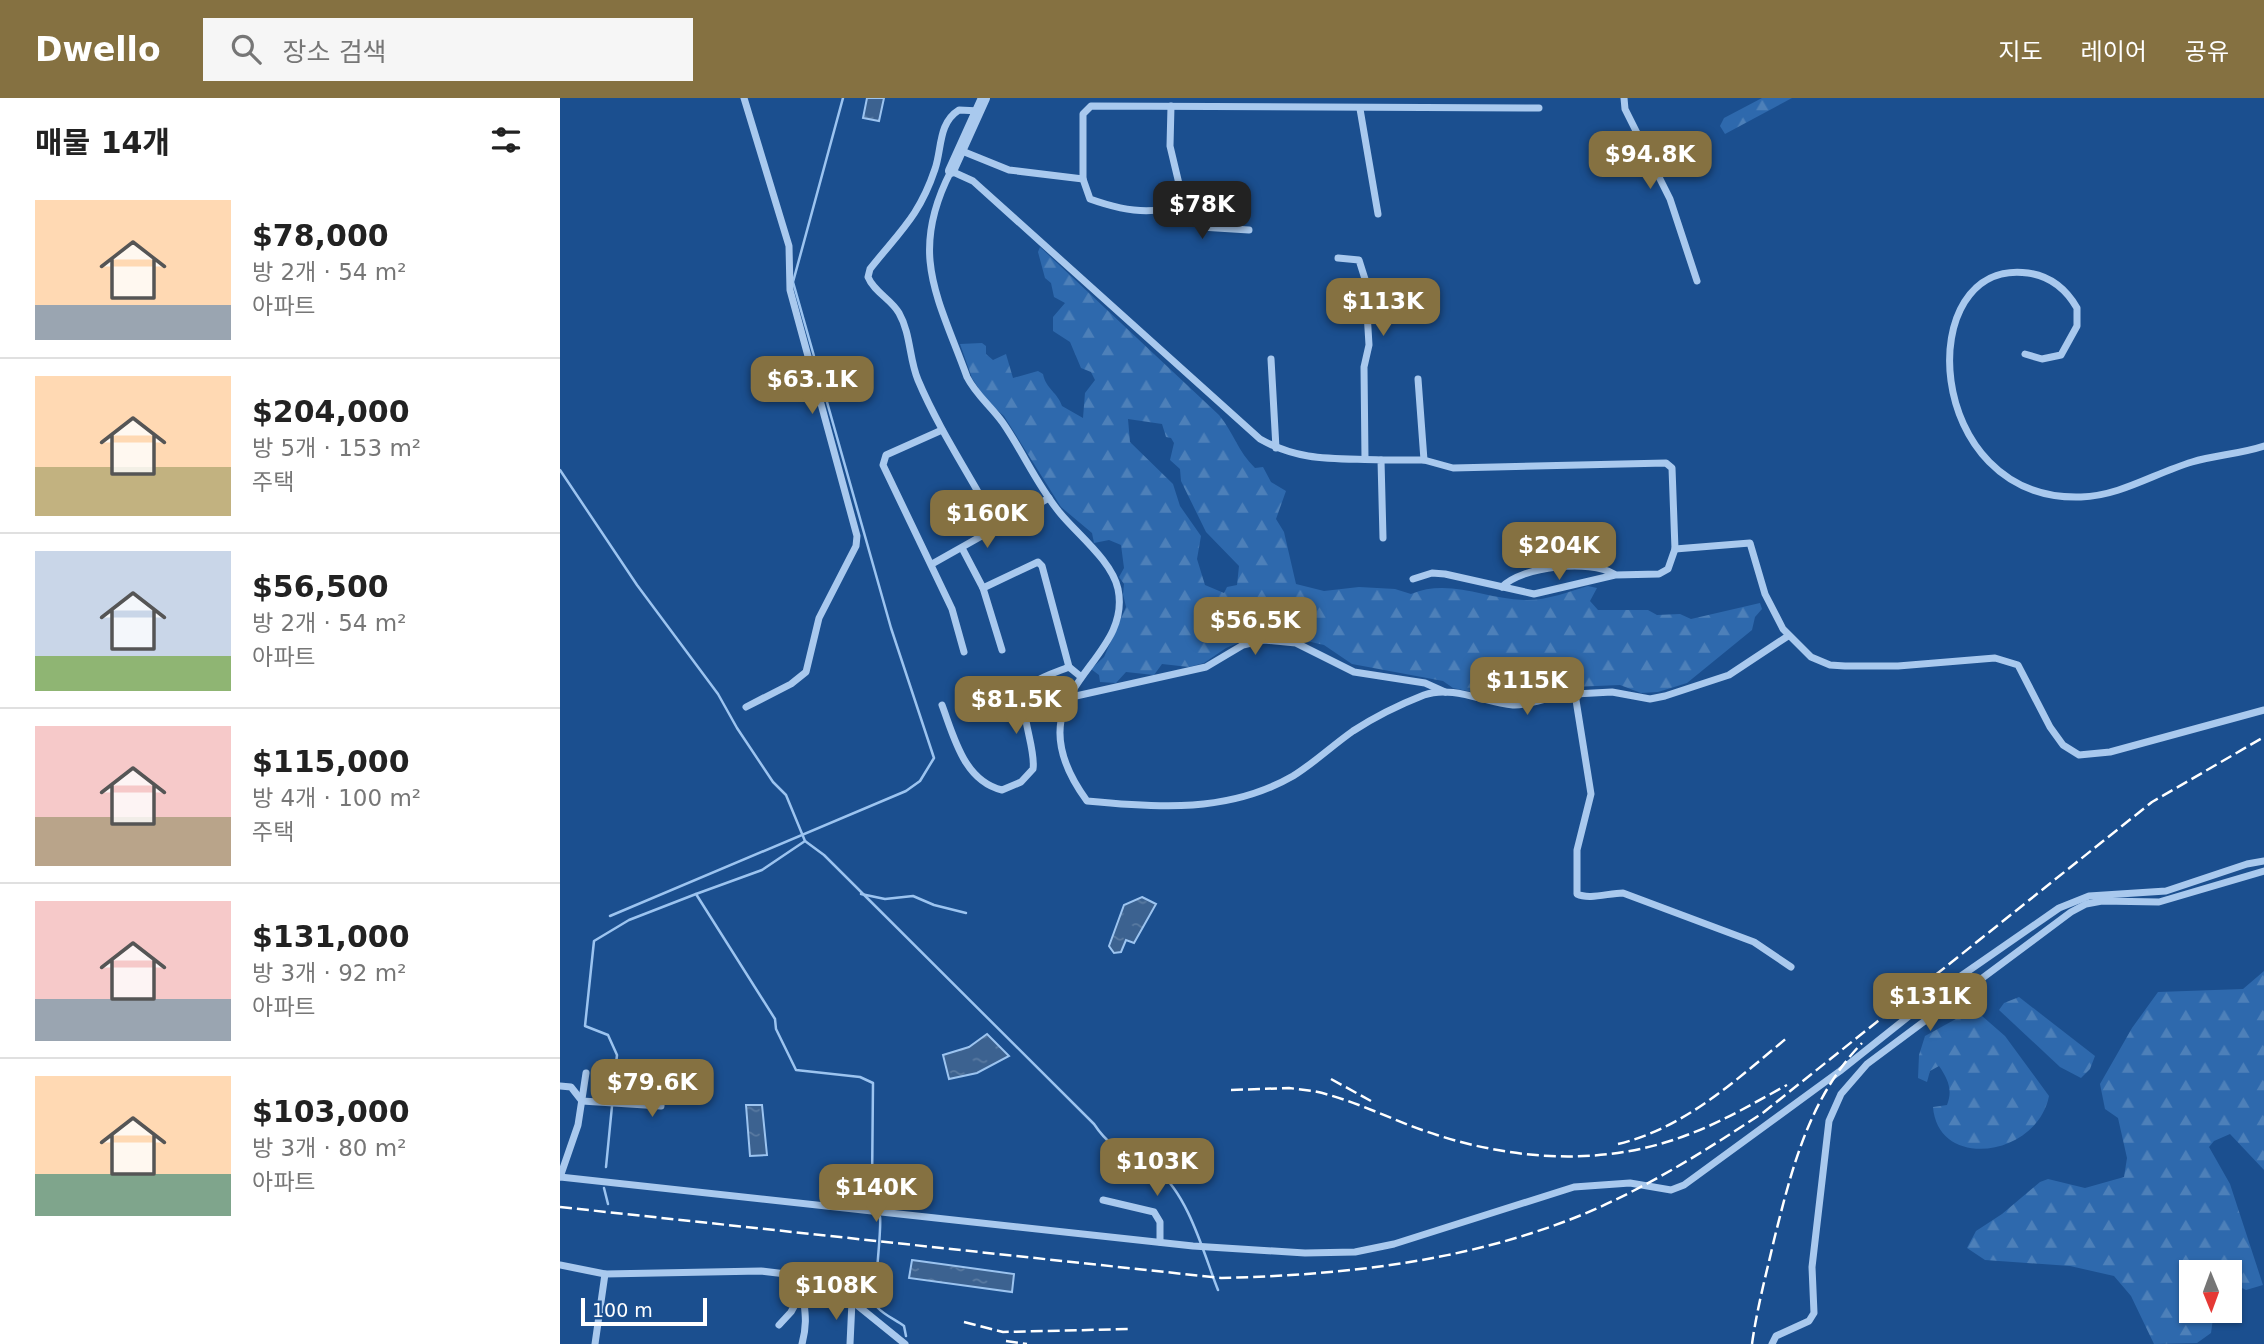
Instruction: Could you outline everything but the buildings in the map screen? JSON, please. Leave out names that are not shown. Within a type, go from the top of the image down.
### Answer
[{"type":"street","points":[[744,98],[789,246],[790,290],[857,536],[856,547],[819,618],[806,672],[791,684],[747,707]]},
{"type":"street","points":[[1624,98],[1625,109],[1670,199],[1697,281]]},
{"type":"street","points":[[982,104],[937,199],[929,234],[930,275],[974,389],[1003,423],[1049,498],[1103,563],[1117,586],[1119,602],[1115,622],[1099,653],[1080,676],[1067,698],[1062,712],[1061,732],[1070,778],[1087,801],[1183,807],[1220,803],[1264,791],[1295,775],[1355,730],[1426,695],[1446,692]]},
{"type":"street","points":[[982,104],[960,110],[949,119],[941,136],[935,171],[916,213],[900,237],[870,270],[868,277],[898,310],[910,342],[918,379],[942,430],[960,456],[998,527]]},
{"type":"street","points":[[1177,204],[1168,208],[1115,209],[1090,199],[1083,179],[1085,109],[1091,106],[1539,108]]},
{"type":"street","points":[[1171,106],[1170,146],[1180,188],[1177,204]]},
{"type":"street","points":[[1360,108],[1378,214]]},
{"type":"street","points":[[962,151],[1009,170],[1083,179]]},
{"type":"street","points":[[951,171],[973,181],[1178,368],[1259,439],[1276,448],[1307,458],[1424,460],[1453,468],[1666,463],[1672,468],[1675,549],[1668,569],[1659,574],[1615,575],[1534,594],[1445,574],[1432,573],[1413,579]]},
{"type":"street","points":[[1177,204],[1201,227],[1248,230]]},
{"type":"street","points":[[1338,258],[1359,260],[1365,279],[1369,345],[1364,367],[1365,459]]},
{"type":"street","points":[[2025,354],[2042,359],[2061,355],[2077,327],[2077,308],[2057,284],[2039,275],[2000,272],[1976,288],[1955,318],[1951,335],[1951,370],[1957,408],[1968,435],[1985,460],[2015,483],[2056,496],[2106,495],[2196,461],[2264,446]]},
{"type":"street","points":[[1271,359],[1276,448]]},
{"type":"street","points":[[1418,379],[1424,460]]},
{"type":"street","points":[[942,430],[886,455],[883,465],[932,564],[951,609],[964,652]]},
{"type":"street","points":[[1381,460],[1382,538]]},
{"type":"street","points":[[932,564],[1049,498]]},
{"type":"street","points":[[1675,549],[1750,542],[1765,594],[1788,636],[1811,657],[1830,665],[1898,666],[1995,658],[2009,660],[2023,671],[2038,706],[2057,736],[2071,752],[2079,755],[2110,752],[2264,710]]},
{"type":"street","points":[[962,548],[983,588],[1002,650]]},
{"type":"street","points":[[983,588],[1038,562],[1042,566],[1069,667],[1080,676]]},
{"type":"street","points":[[1502,587],[1516,577],[1547,569],[1591,566],[1615,575]]},
{"type":"street","points":[[1067,698],[1206,667],[1243,645],[1264,640],[1296,643],[1354,672],[1425,683],[1446,692],[1515,705],[1556,694],[1612,692],[1650,699],[1730,675],[1788,636]]},
{"type":"street","points":[[942,705],[961,754],[982,783],[1002,790],[1028,777],[1035,760],[1025,716],[1025,693],[1030,684],[1069,667]]},
{"type":"street","points":[[1575,694],[1591,794],[1577,850],[1577,894],[1584,897],[1623,893],[1754,942],[1791,967]]},
{"type":"street","points":[[586,1073],[582,1101],[560,1177],[1193,1246],[1355,1252],[1394,1244],[1574,1186],[1630,1183],[1671,1190],[1684,1185],[1840,1071],[1948,985],[2059,908],[2089,896],[2166,891],[2247,864],[2264,862]]},
{"type":"street","points":[[1772,1344],[1776,1336],[1809,1321],[1814,1313],[1812,1267],[1829,1121],[1842,1094],[1867,1064],[2038,936],[2086,904],[2159,902],[2264,872]]},
{"type":"street","points":[[560,1086],[571,1087],[582,1101],[661,1105],[663,1065]]},
{"type":"street","points":[[1103,1200],[1154,1212],[1160,1222],[1160,1242]]},
{"type":"street","points":[[560,1265],[605,1274],[761,1271],[803,1276],[852,1301],[905,1344]]},
{"type":"street","points":[[595,1344],[605,1274]]},
{"type":"street","points":[[802,1344],[808,1325],[802,1292],[803,1276]]},
{"type":"street","points":[[779,1325],[792,1312],[802,1292]]},
{"type":"street","points":[[850,1344],[852,1301]]},
{"type":"green space","points":[[1762,98],[1792,98],[1725,134],[1720,126],[1724,118]]},
{"type":"green space","points":[[1040,247],[1219,415],[1249,462],[1255,468],[1263,467],[1271,482],[1286,491],[1276,519],[1284,532],[1296,584],[1324,591],[1359,587],[1395,589],[1411,594],[1439,588],[1524,600],[1548,598],[1588,586],[1597,588],[1590,601],[1598,610],[1648,610],[1657,615],[1680,614],[1691,619],[1760,603],[1762,609],[1755,617],[1752,630],[1687,683],[1658,692],[1641,693],[1620,685],[1572,687],[1545,690],[1531,697],[1510,700],[1453,688],[1443,681],[1352,664],[1324,645],[1272,633],[1262,633],[1226,648],[1204,663],[1189,667],[1162,664],[1154,675],[1126,672],[1116,683],[1100,682],[1099,675],[1091,669],[1104,657],[1126,607],[1124,584],[1119,577],[1124,568],[1121,545],[1109,540],[1094,543],[1092,533],[1061,507],[1004,416],[986,400],[972,378],[960,344],[982,343],[986,346],[986,354],[993,360],[1006,354],[1013,378],[1038,371],[1043,374],[1062,406],[1083,418],[1085,393],[1095,380],[1091,372],[1081,368],[1070,342],[1053,331],[1053,317],[1065,303],[1054,297],[1051,283],[1045,278],[1038,252]],"holes":[[[1128,419],[1162,424],[1166,437],[1171,438],[1174,443],[1170,460],[1180,469],[1181,481],[1206,532],[1239,566],[1237,585],[1227,587],[1224,593],[1205,585],[1197,559],[1201,536],[1180,506],[1173,484],[1130,442]]]},
{"type":"green space","points":[[2264,971],[2264,1170],[2230,1134],[2214,1141],[2209,1147],[2230,1184],[2263,1285],[2246,1290],[2242,1288],[2242,1260],[2179,1260],[2179,1323],[2212,1323],[2211,1333],[2197,1343],[2154,1344],[2131,1296],[2114,1276],[2070,1266],[1985,1260],[1967,1248],[1976,1231],[2002,1214],[2040,1182],[2048,1179],[2085,1188],[2124,1177],[2127,1158],[2118,1118],[2105,1109],[2100,1084],[2132,1028],[2158,992],[2243,989]]},
{"type":"green space","points":[[2019,997],[2095,1056],[2090,1069],[2081,1078],[2060,1067],[1999,1010],[2004,1003]]},
{"type":"green space","points":[[1974,1009],[2005,1036],[2049,1096],[2041,1117],[2027,1132],[2008,1143],[1988,1148],[1969,1148],[1952,1141],[1939,1127],[1933,1107],[1947,1105],[1950,1094],[1947,1080],[1939,1066],[1930,1071],[1927,1082],[1918,1078],[1919,1055],[1925,1036]]},
{"type":"water","points":[[867,98],[884,98],[879,121],[863,118]]},
{"type":"water","points":[[1142,897],[1156,904],[1134,943],[1126,940],[1121,952],[1114,953],[1109,946],[1124,905]]},
{"type":"water","points":[[987,1034],[1009,1056],[977,1073],[949,1079],[943,1055],[969,1047]]},
{"type":"water","points":[[746,1105],[762,1105],[767,1155],[750,1156]]},
{"type":"water","points":[[912,1260],[1014,1274],[1012,1292],[909,1278]]},
{"type":"waterway","points":[[610,916],[906,791],[920,781],[934,758],[891,628],[793,282],[843,98]]},
{"type":"waterway","points":[[560,470],[637,585],[718,694],[773,782],[786,795],[805,841],[824,855],[1102,1135],[1117,1148],[1149,1164],[1169,1182],[1187,1210],[1218,1290]]},
{"type":"waterway","points":[[805,841],[762,870],[696,894],[775,1019],[776,1029],[796,1070],[860,1077],[873,1083],[872,1188],[880,1204]]},
{"type":"waterway","points":[[612,1101],[617,1055],[608,1035],[585,1026],[594,941],[629,920],[696,894]]},
{"type":"waterway","points":[[861,894],[885,899],[913,896],[934,905],[966,913]]},
{"type":"waterway","points":[[606,1167],[612,1106]]},
{"type":"waterway","points":[[604,1188],[608,1204]]},
{"type":"waterway","points":[[880,1217],[877,1307],[904,1326],[906,1336]]},
{"type":"railway","points":[[560,1207],[1221,1278],[1358,1269],[1492,1245],[1579,1216],[1627,1194],[1697,1155],[1764,1112],[2152,802],[2264,737]]},
{"type":"railway","points":[[1618,1144],[1666,1127],[1709,1101],[1788,1037]]},
{"type":"railway","points":[[1752,1344],[1781,1213],[1805,1135],[1828,1087],[1862,1043]]},
{"type":"railway","points":[[1331,1079],[1371,1101]]},
{"type":"railway","points":[[1231,1090],[1289,1088],[1313,1091],[1468,1144],[1531,1155],[1562,1156],[1626,1152],[1657,1145],[1713,1124],[1787,1085]]},
{"type":"railway","points":[[964,1322],[1003,1332],[1129,1329]]},
{"type":"railway","points":[[1006,1341],[1027,1344]]}]
